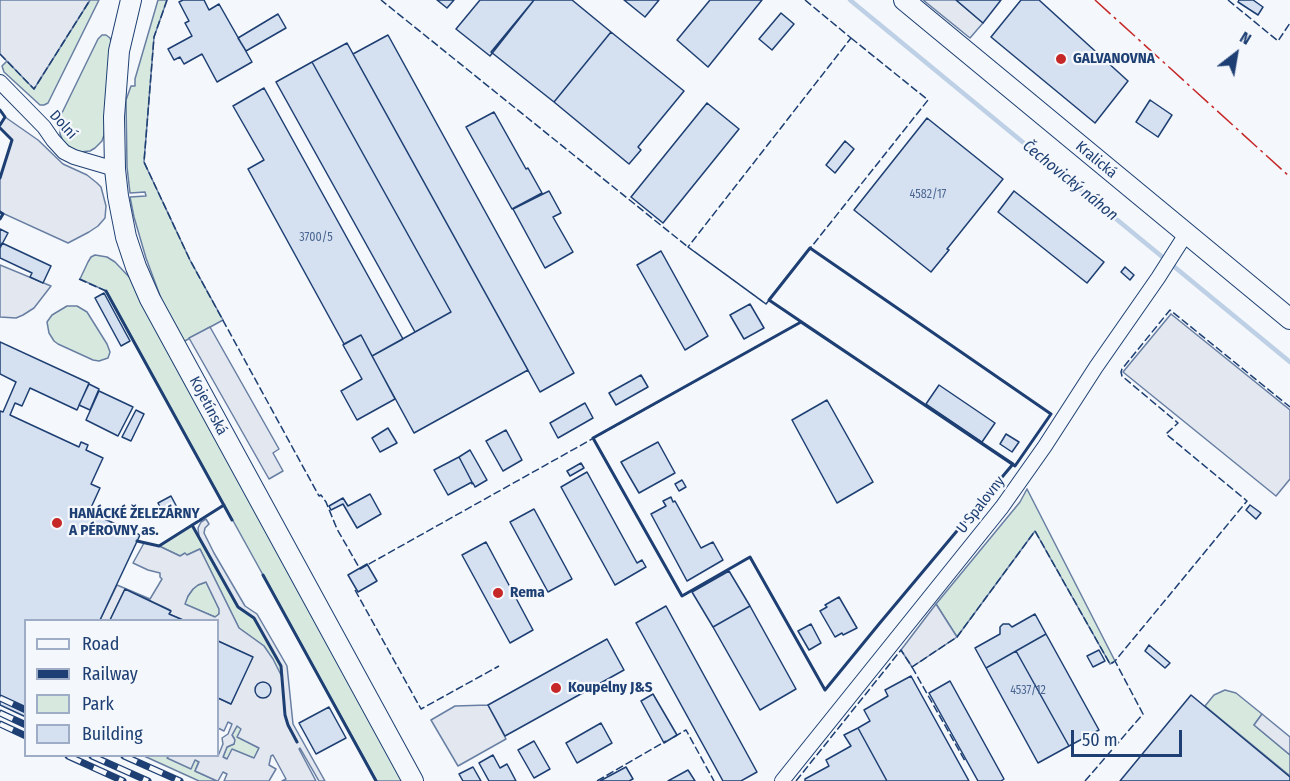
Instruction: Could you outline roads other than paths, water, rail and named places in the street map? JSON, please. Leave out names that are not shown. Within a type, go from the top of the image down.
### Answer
[{"type":"main road","name":"Kojetínská","points":[[131,0],[119,51],[114,117],[118,196],[126,237],[136,267],[150,299],[413,781]]},
{"type":"main road","name":"Kralická","points":[[904,0],[1290,319]]},
{"type":"street","name":"Dolní","points":[[0,82],[44,127],[64,152],[115,169]]},
{"type":"street","name":"U Spalovny","points":[[782,781],[1002,507],[1186,234]]},
{"type":"waterway","name":"Čechovický náhon","points":[[850,0],[1290,362]]},
{"type":"railway","points":[[0,698],[24,709]]},
{"type":"railway","points":[[0,713],[24,724]]},
{"type":"railway","points":[[0,724],[24,735]]},
{"type":"railway","points":[[70,757],[123,781]]},
{"type":"railway","points":[[94,757],[148,781]]},
{"type":"railway","points":[[126,757],[180,781]]},
{"type":"place","name":"GALVANOVNA","points":[[1061,59]]},
{"type":"place","name":"HANÁCKÉ ŽELEZÁRNY A PÉROVNY as.","points":[[57,523]]},
{"type":"place","name":"Rema","points":[[498,593]]},
{"type":"place","name":"Koupelny J&S","points":[[556,688]]}]
